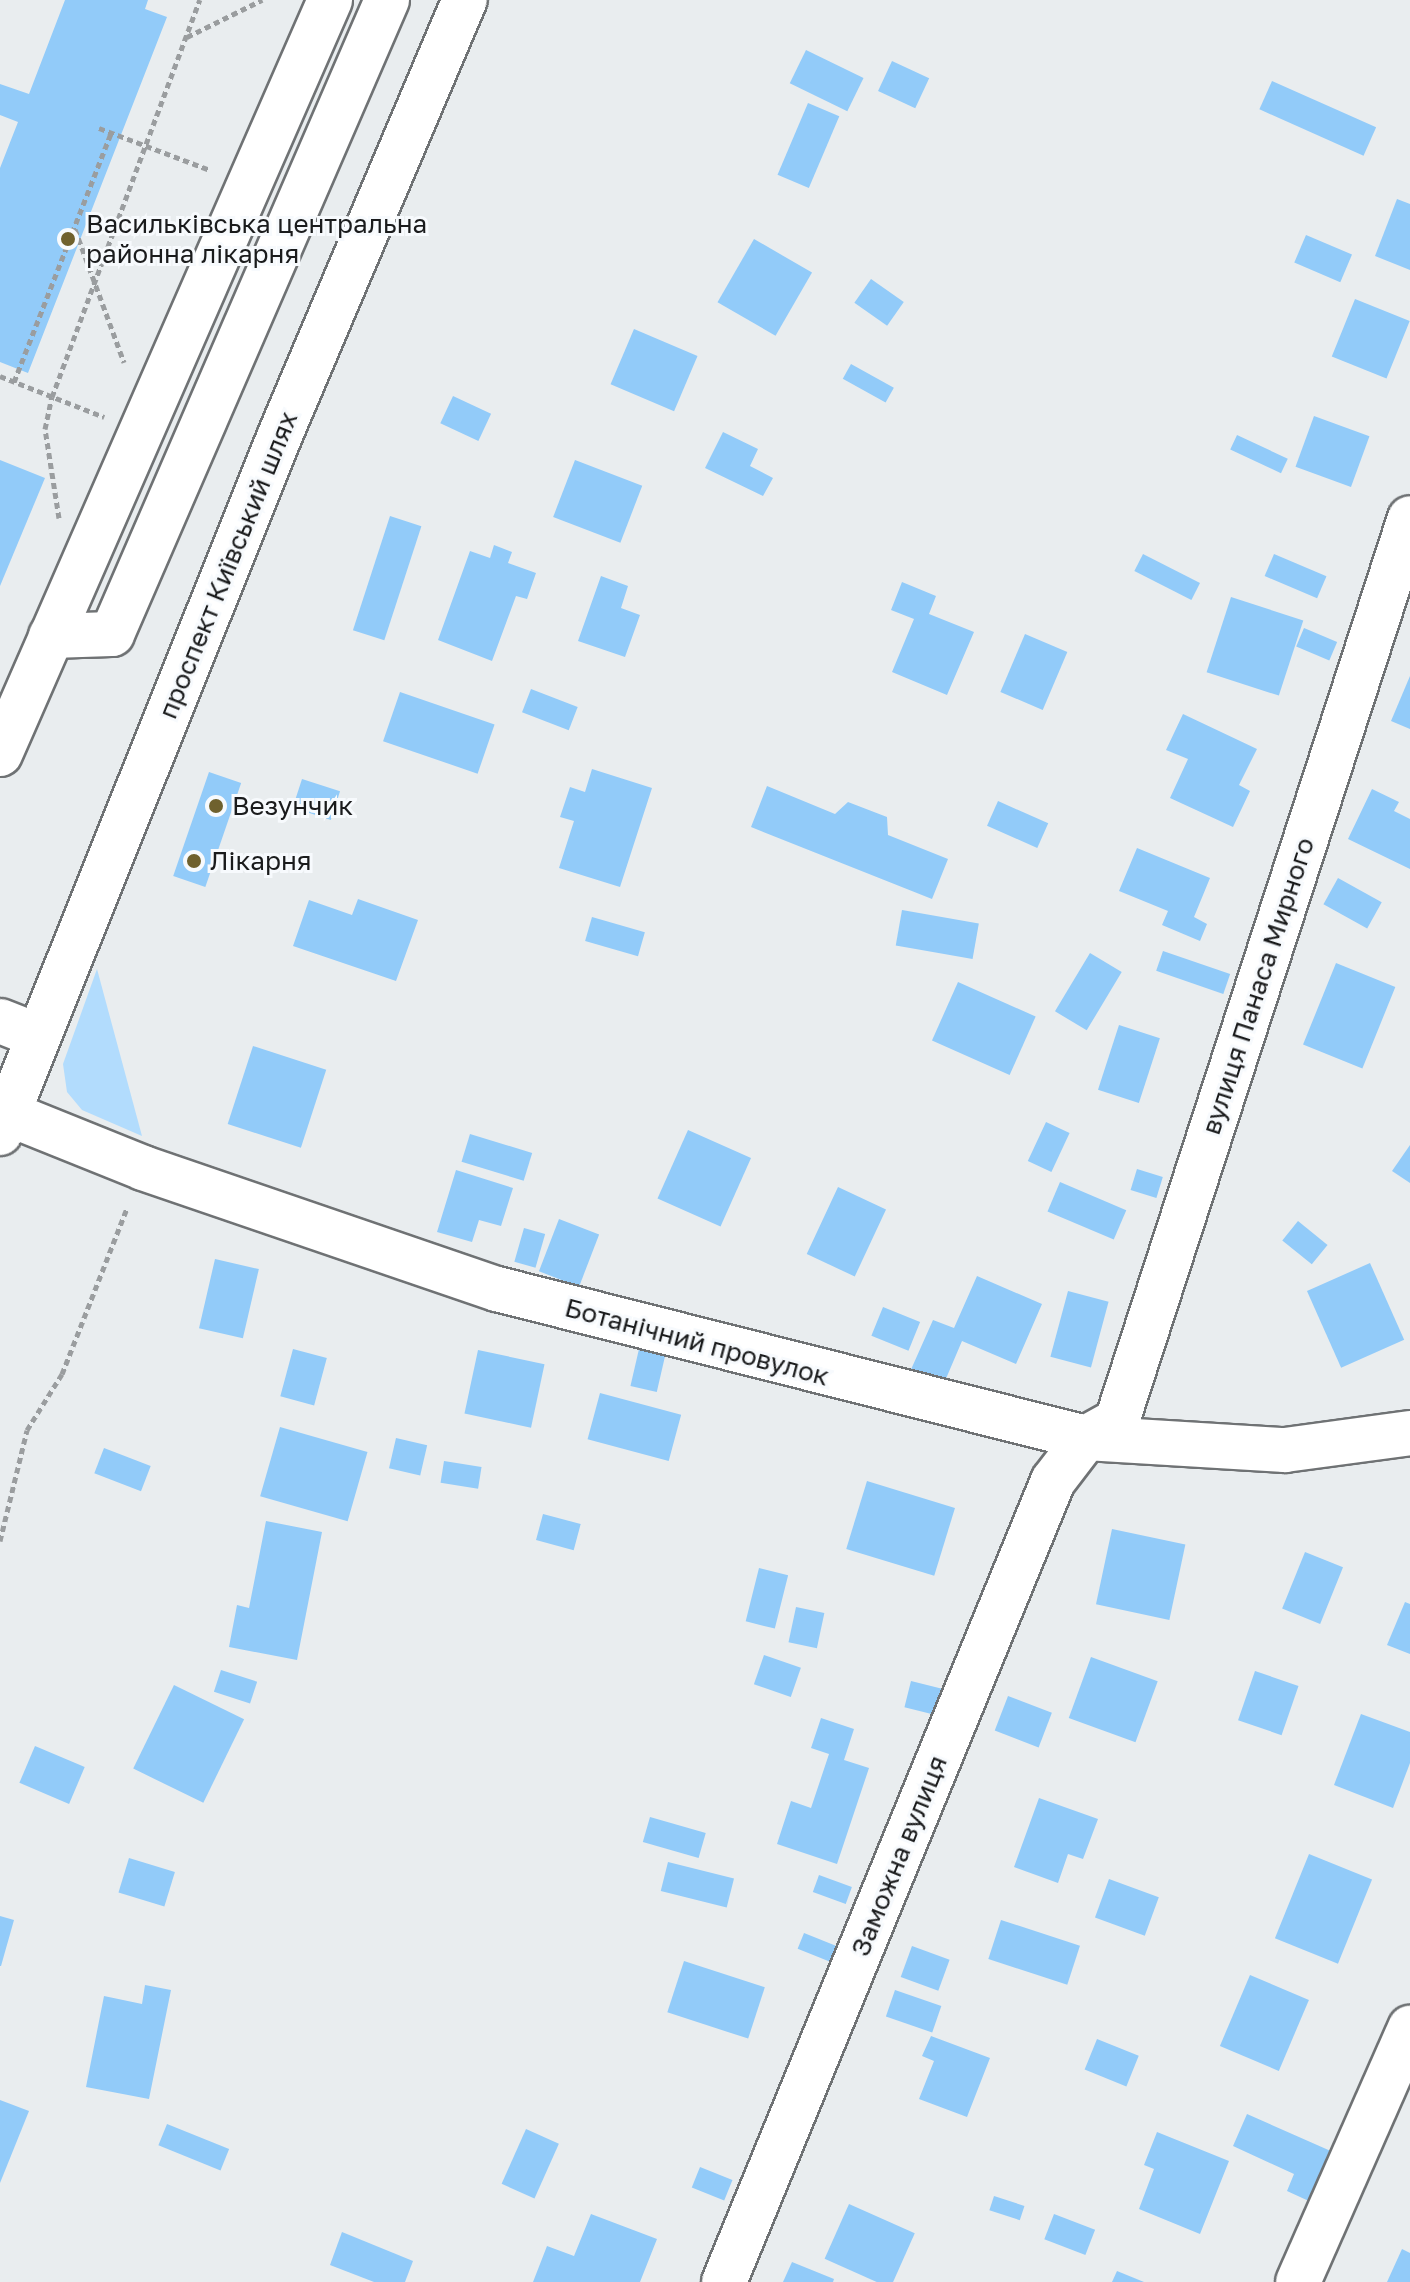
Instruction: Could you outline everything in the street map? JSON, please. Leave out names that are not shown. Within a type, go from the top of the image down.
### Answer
[{"type":"street","points":[[0,754],[51,636],[128,434],[330,0]]},
{"type":"street","points":[[51,636],[112,634],[387,0]]},
{"type":"street","name":"проспект Київський шлях","points":[[4,1124],[19,1028],[465,0]]},
{"type":"street","points":[[128,434],[187,466]]},
{"type":"street","name":"вулиця Панаса Мирного","points":[[1086,1438],[1117,1421],[1410,518]]},
{"type":"street","name":"Ботанічний провулок","points":[[4,1124],[497,1289],[1086,1438],[1285,1450],[1410,1433]]},
{"type":"street","name":"Заможна вулиця","points":[[724,2282],[1053,1481],[1086,1438]]},
{"type":"street","points":[[1298,2282],[1410,2028]]},
{"type":"path","points":[[64,524],[54,513],[45,429],[52,397],[200,0]]},
{"type":"path","points":[[186,37],[262,0]]},
{"type":"path","points":[[99,128],[226,176]]},
{"type":"path","points":[[14,382],[111,133]]},
{"type":"path","points":[[74,228],[97,275],[128,374]]},
{"type":"path","points":[[0,376],[128,434]]},
{"type":"path","points":[[0,1541],[27,1430],[62,1374],[143,1168]]},
{"type":"shaded area","points":[[97,969],[142,1136],[82,1110],[67,1092],[63,1064]]},
{"type":"building","points":[[65,0],[148,0],[145,9],[167,17],[28,373],[0,362],[0,168],[18,122],[0,115],[0,84],[29,94]]},
{"type":"building","points":[[806,50],[864,78],[847,111],[790,83]]},
{"type":"building","points":[[892,61],[929,78],[915,108],[878,91]]},
{"type":"building","points":[[1272,81],[1376,127],[1364,156],[1259,109]]},
{"type":"building","points":[[808,103],[839,116],[809,188],[778,175]]},
{"type":"building","points":[[1397,199],[1410,204],[1410,270],[1375,256]]},
{"type":"building","points":[[1306,235],[1352,255],[1340,282],[1294,263]]},
{"type":"building","points":[[754,239],[812,272],[776,336],[718,302]]},
{"type":"building","points":[[871,279],[904,302],[887,326],[854,303]]},
{"type":"building","points":[[1355,299],[1410,321],[1386,379],[1332,356]]},
{"type":"building","points":[[634,329],[698,356],[674,411],[611,384]]},
{"type":"building","points":[[851,364],[894,388],[886,403],[843,379]]},
{"type":"building","points":[[453,396],[491,414],[478,441],[440,423]]},
{"type":"building","points":[[1314,416],[1369,436],[1351,487],[1296,467]]},
{"type":"building","points":[[723,432],[758,449],[750,466],[773,478],[763,496],[705,468]]},
{"type":"building","points":[[1237,435],[1288,459],[1281,473],[1230,450]]},
{"type":"building","points":[[0,460],[45,478],[0,586]]},
{"type":"building","points":[[575,460],[642,486],[620,543],[553,517]]},
{"type":"building","points":[[390,516],[421,526],[384,640],[353,630]]},
{"type":"building","points":[[494,545],[512,552],[508,563],[536,573],[527,599],[516,596],[492,661],[438,640],[470,551],[490,558]]},
{"type":"building","points":[[1143,554],[1200,583],[1191,600],[1134,571]]},
{"type":"building","points":[[1274,554],[1326,576],[1317,598],[1265,576]]},
{"type":"building","points":[[601,576],[628,586],[621,608],[640,615],[625,657],[578,641]]},
{"type":"building","points":[[902,582],[936,596],[929,614],[974,632],[947,695],[892,672],[914,619],[891,610]]},
{"type":"building","points":[[1231,597],[1303,620],[1279,696],[1207,672]]},
{"type":"building","points":[[1304,628],[1337,642],[1329,660],[1296,646]]},
{"type":"building","points":[[1025,634],[1067,652],[1043,710],[1000,692]]},
{"type":"building","points":[[1410,676],[1410,729],[1391,721]]},
{"type":"building","points":[[531,689],[578,707],[569,730],[522,712]]},
{"type":"building","points":[[400,692],[495,725],[478,774],[383,741]]},
{"type":"building","points":[[1183,714],[1257,749],[1239,785],[1250,791],[1233,827],[1170,798],[1188,759],[1166,750]]},
{"type":"building","points":[[592,769],[652,788],[620,887],[559,868],[574,821],[560,817],[570,787],[585,792]]},
{"type":"building","points":[[209,772],[241,783],[205,887],[173,876]]},
{"type":"building","points":[[302,779],[340,791],[331,820],[293,808]]},
{"type":"building","points":[[767,786],[835,814],[848,802],[887,817],[888,835],[948,859],[932,899],[751,827]]},
{"type":"building","points":[[1372,789],[1399,802],[1394,811],[1410,819],[1410,869],[1348,839]]},
{"type":"building","points":[[998,801],[1048,823],[1037,848],[987,826]]},
{"type":"building","points":[[1137,848],[1210,878],[1194,917],[1207,924],[1200,941],[1162,925],[1168,911],[1119,891]]},
{"type":"building","points":[[1338,878],[1382,902],[1367,928],[1323,904]]},
{"type":"building","points":[[358,899],[418,920],[396,981],[293,946],[309,900],[352,915]]},
{"type":"building","points":[[902,910],[979,924],[973,959],[896,945]]},
{"type":"building","points":[[592,917],[645,932],[638,956],[585,941]]},
{"type":"building","points":[[1163,951],[1230,974],[1223,994],[1156,971]]},
{"type":"building","points":[[1090,953],[1122,972],[1087,1030],[1055,1011]]},
{"type":"building","points":[[1336,963],[1395,987],[1362,1069],[1303,1045]]},
{"type":"building","points":[[958,982],[1036,1017],[1010,1075],[932,1040]]},
{"type":"building","points":[[1119,1025],[1160,1038],[1139,1103],[1098,1090]]},
{"type":"building","points":[[253,1046],[326,1070],[301,1148],[228,1124]]},
{"type":"building","points":[[1046,1122],[1070,1133],[1051,1172],[1028,1161]]},
{"type":"building","points":[[688,1130],[751,1158],[721,1227],[657,1199]]},
{"type":"building","points":[[470,1134],[532,1153],[524,1181],[462,1162]]},
{"type":"building","points":[[1410,1145],[1410,1183],[1392,1171]]},
{"type":"building","points":[[1137,1169],[1163,1177],[1156,1198],[1131,1190]]},
{"type":"building","points":[[456,1170],[513,1188],[501,1226],[479,1220],[472,1242],[437,1232]]},
{"type":"building","points":[[1060,1182],[1126,1210],[1114,1240],[1047,1211]]},
{"type":"building","points":[[838,1187],[886,1209],[855,1276],[807,1254]]},
{"type":"building","points":[[559,1219],[599,1234],[579,1287],[539,1271]]},
{"type":"building","points":[[1298,1221],[1328,1245],[1312,1264],[1282,1240]]},
{"type":"building","points":[[524,1228],[545,1234],[536,1268],[514,1262]]},
{"type":"building","points":[[215,1259],[259,1269],[243,1338],[199,1328]]},
{"type":"building","points":[[1370,1263],[1404,1340],[1341,1368],[1307,1291]]},
{"type":"building","points":[[977,1276],[1042,1304],[1016,1364],[962,1341],[942,1388],[909,1374],[933,1320],[954,1328]]},
{"type":"building","points":[[1068,1291],[1109,1302],[1091,1368],[1050,1357]]},
{"type":"building","points":[[883,1307],[920,1322],[908,1351],[871,1336]]},
{"type":"building","points":[[293,1349],[327,1358],[314,1405],[280,1396]]},
{"type":"building","points":[[639,1349],[665,1355],[657,1392],[630,1386]]},
{"type":"building","points":[[478,1350],[545,1364],[531,1428],[464,1414]]},
{"type":"building","points":[[600,1393],[681,1415],[669,1461],[588,1439]]},
{"type":"building","points":[[280,1427],[367,1452],[348,1521],[260,1496]]},
{"type":"building","points":[[396,1438],[427,1445],[420,1475],[389,1468]]},
{"type":"building","points":[[104,1448],[151,1466],[141,1491],[94,1473]]},
{"type":"building","points":[[444,1461],[482,1467],[478,1489],[441,1483]]},
{"type":"building","points":[[867,1481],[955,1508],[934,1576],[846,1549]]},
{"type":"building","points":[[543,1514],[581,1524],[574,1550],[536,1540]]},
{"type":"building","points":[[266,1521],[322,1532],[297,1660],[229,1647],[237,1605],[249,1608]]},
{"type":"building","points":[[1112,1529],[1185,1545],[1169,1620],[1096,1604]]},
{"type":"building","points":[[1305,1552],[1343,1567],[1320,1624],[1282,1609]]},
{"type":"building","points":[[759,1568],[788,1575],[775,1629],[746,1621]]},
{"type":"building","points":[[1405,1602],[1410,1604],[1410,1654],[1387,1645]]},
{"type":"building","points":[[796,1607],[824,1613],[817,1648],[789,1642]]},
{"type":"building","points":[[764,1655],[801,1668],[791,1697],[754,1684]]},
{"type":"building","points":[[1091,1657],[1158,1681],[1135,1742],[1069,1718]]},
{"type":"building","points":[[221,1670],[257,1682],[250,1704],[214,1692]]},
{"type":"building","points":[[1255,1671],[1298,1686],[1282,1735],[1238,1720]]},
{"type":"building","points":[[911,1681],[943,1689],[936,1715],[904,1707]]},
{"type":"building","points":[[174,1685],[244,1719],[203,1803],[133,1769]]},
{"type":"building","points":[[1008,1696],[1052,1713],[1039,1747],[995,1731]]},
{"type":"building","points":[[1361,1714],[1410,1732],[1410,1763],[1393,1808],[1334,1785]]},
{"type":"building","points":[[821,1718],[854,1729],[844,1760],[869,1768],[837,1864],[777,1844],[791,1801],[811,1808],[829,1754],[811,1748]]},
{"type":"building","points":[[35,1746],[85,1767],[69,1804],[19,1783]]},
{"type":"building","points":[[1039,1798],[1098,1819],[1083,1859],[1068,1854],[1058,1883],[1014,1867]]},
{"type":"building","points":[[650,1817],[706,1833],[699,1858],[643,1842]]},
{"type":"building","points":[[1309,1854],[1372,1879],[1338,1964],[1275,1938]]},
{"type":"building","points":[[129,1858],[175,1872],[164,1906],[118,1892]]},
{"type":"building","points":[[668,1862],[734,1878],[727,1908],[661,1891]]},
{"type":"building","points":[[819,1875],[852,1887],[846,1904],[813,1892]]},
{"type":"building","points":[[1109,1879],[1159,1897],[1145,1936],[1095,1918]]},
{"type":"building","points":[[0,1916],[14,1920],[1,1966],[0,1966]]},
{"type":"building","points":[[1001,1920],[1080,1946],[1067,1985],[988,1959]]},
{"type":"building","points":[[804,1933],[836,1946],[830,1962],[798,1949]]},
{"type":"building","points":[[912,1946],[950,1960],[938,1991],[901,1977]]},
{"type":"building","points":[[684,1961],[765,1987],[748,2039],[667,2012]]},
{"type":"building","points":[[1250,1975],[1309,2000],[1279,2071],[1220,2046]]},
{"type":"building","points":[[145,1985],[171,1990],[149,2099],[86,2087],[104,1996],[142,2004]]},
{"type":"building","points":[[895,1990],[941,2006],[932,2032],[886,2016]]},
{"type":"building","points":[[931,2036],[990,2058],[967,2117],[919,2099],[934,2061],[922,2056]]},
{"type":"building","points":[[1097,2039],[1139,2056],[1126,2086],[1085,2070]]},
{"type":"building","points":[[0,2100],[29,2111],[0,2183]]},
{"type":"building","points":[[1247,2114],[1333,2152],[1311,2202],[1287,2191],[1294,2174],[1233,2146]]},
{"type":"building","points":[[167,2124],[229,2149],[221,2170],[158,2145]]},
{"type":"building","points":[[526,2129],[559,2144],[534,2198],[502,2184]]},
{"type":"building","points":[[1157,2132],[1229,2161],[1200,2234],[1139,2209],[1154,2169],[1144,2165]]},
{"type":"building","points":[[700,2167],[732,2180],[724,2201],[692,2187]]},
{"type":"building","points":[[994,2196],[1024,2206],[1020,2220],[989,2210]]},
{"type":"building","points":[[849,2204],[915,2233],[893,2282],[877,2282],[825,2259]]},
{"type":"building","points":[[591,2214],[657,2239],[640,2282],[533,2282],[547,2246],[574,2256]]},
{"type":"building","points":[[1054,2214],[1095,2230],[1085,2255],[1044,2239]]},
{"type":"building","points":[[342,2232],[413,2261],[405,2282],[374,2282],[330,2265]]},
{"type":"building","points":[[1402,2249],[1410,2253],[1410,2282],[1387,2282]]},
{"type":"building","points":[[792,2262],[834,2279],[833,2282],[783,2282]]},
{"type":"building","points":[[1117,2271],[1144,2282],[1112,2282]]},
{"type":"place","name":"Васильківська центральна районна лікарня","points":[[68,239]]},
{"type":"place","name":"Везунчик","points":[[216,806]]},
{"type":"place","name":"Лікарня","points":[[194,861]]}]
